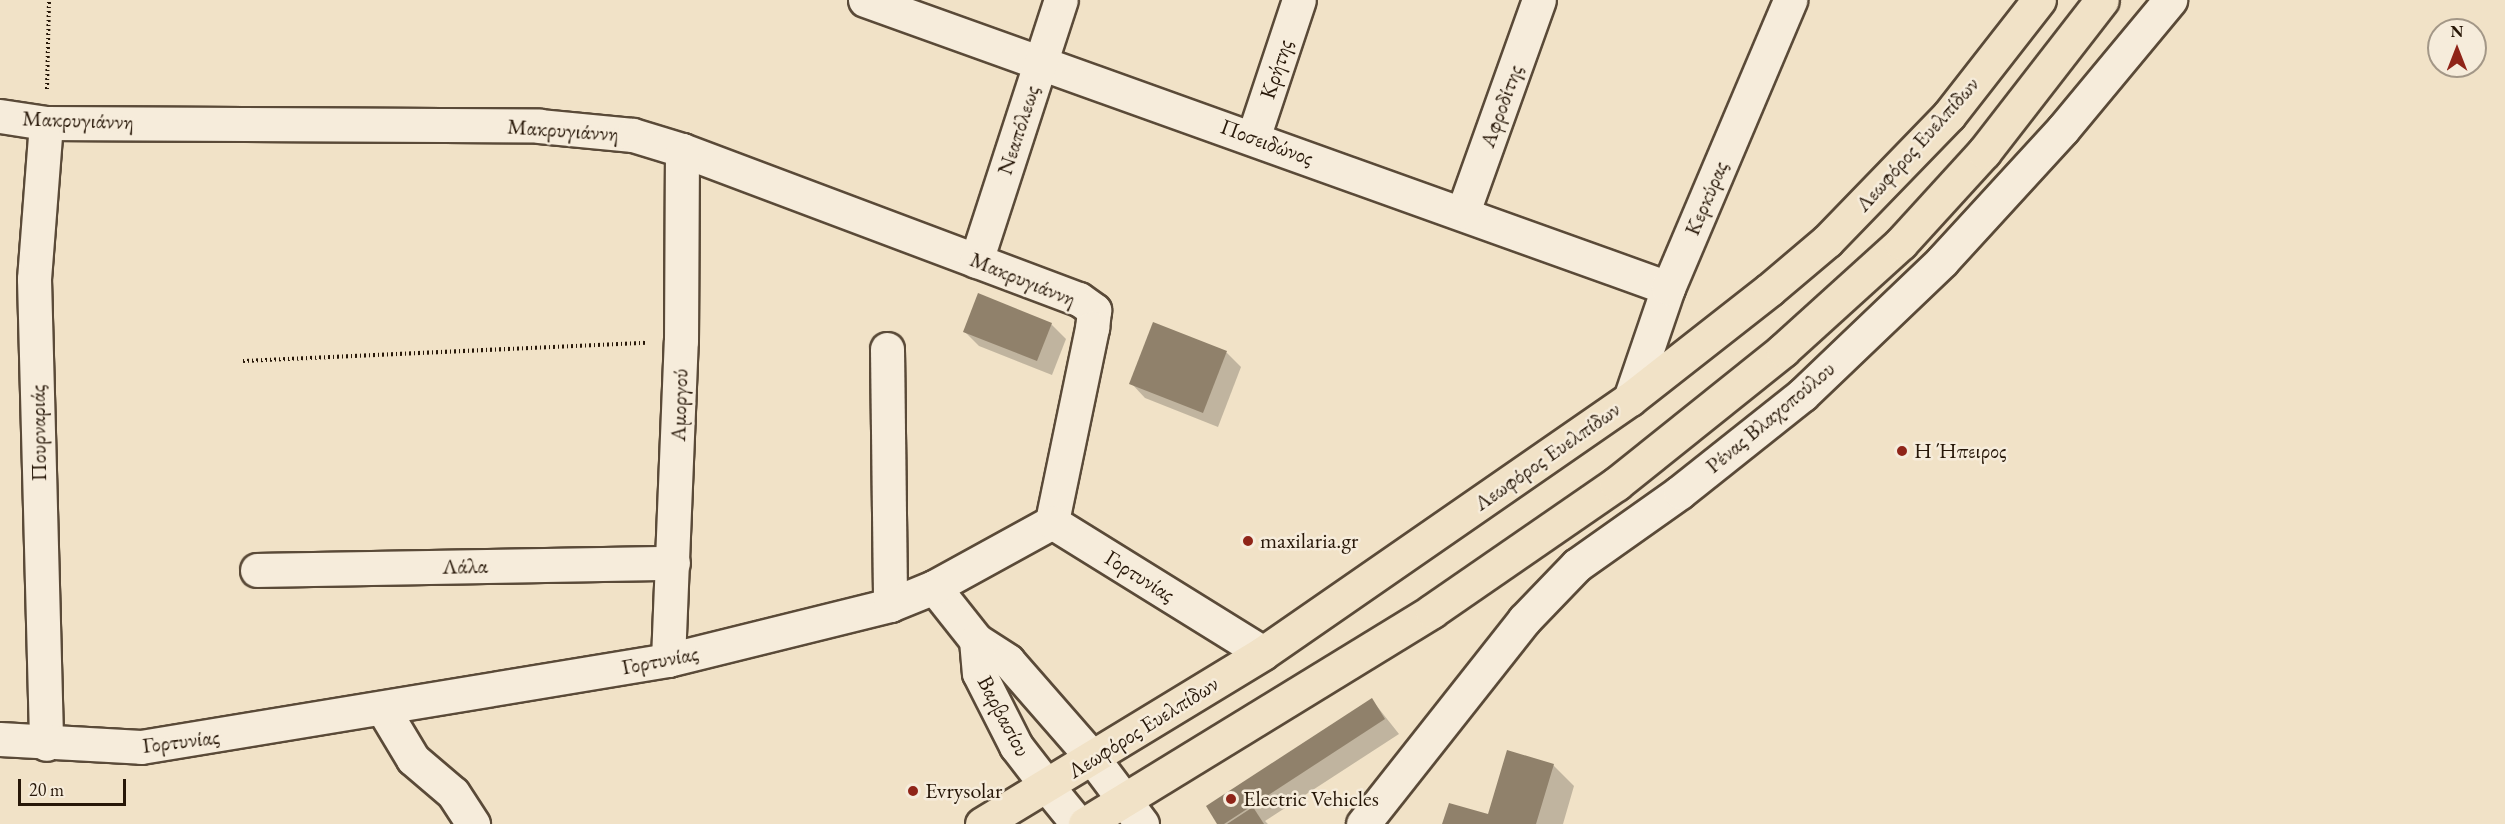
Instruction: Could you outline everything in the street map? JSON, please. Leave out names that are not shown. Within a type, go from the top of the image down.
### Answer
[{"type":"main road","name":"Λεωφόρος Ευελπίδων","points":[[982,824],[1263,653],[1630,399],[1827,241],[1949,116],[2039,0]]},
{"type":"main road","points":[[1085,824],[1134,811],[1432,611],[1616,484],[1782,350],[1901,243],[1984,152],[2102,0]]},
{"type":"street","name":"Ποσειδώνος","points":[[865,0],[1463,212],[1668,288]]},
{"type":"street","name":"Νεαπόλεως","points":[[976,261],[1039,61],[1061,0]]},
{"type":"street","name":"Κρήτης","points":[[1253,138],[1299,0]]},
{"type":"street","name":"Αφροδίτης","points":[[1463,212],[1539,0]]},
{"type":"street","name":"Κερκύρας","points":[[1630,399],[1668,288],[1790,0]]},
{"type":"street","name":"Ρένας Βλαχοπούλου","points":[[1363,824],[1524,620],[1577,565],[1680,492],[1819,379],[1942,261],[2063,129],[2170,0]]},
{"type":"street","name":"Μακρυγιάννη","points":[[0,116],[46,123],[539,126],[633,135],[682,150],[1079,299],[1094,310],[1052,522]]},
{"type":"street","name":"Πουρναριάς","points":[[46,123],[34,279],[46,744]]},
{"type":"street","name":"Αμοργού","points":[[668,660],[681,341],[682,150]]},
{"type":"street","points":[[887,349],[890,605]]},
{"type":"street","name":"Γορτυνίας","points":[[0,739],[46,744],[141,747],[383,709],[668,660],[890,605],[934,587],[1052,522],[1263,653]]},
{"type":"street","name":"Λάλα","points":[[257,570],[673,563]]},
{"type":"street","name":"Βαρβασίου","points":[[934,587],[976,640],[1008,661],[1091,756],[1134,811]]},
{"type":"street","name":"Βαρβασίου","points":[[976,640],[979,673],[1016,746],[1078,824]]},
{"type":"street","points":[[383,709],[413,759],[453,794],[473,824]]},
{"type":"path","points":[[46,123],[49,0]]},
{"type":"path","points":[[243,361],[681,341]]},
{"type":"building","points":[[978,293],[1052,323],[1037,361],[963,332]]},
{"type":"building","points":[[1153,322],[1227,351],[1203,413],[1129,384]]},
{"type":"building","points":[[1372,698],[1385,719],[1224,824],[1217,824],[1206,806]]},
{"type":"building","points":[[1507,750],[1554,764],[1536,824],[1442,824],[1449,803],[1488,814]]},
{"type":"building","points":[[1253,807],[1264,824],[1227,824]]},
{"type":"place","name":"Η Ήπειρος","points":[[1902,451]]},
{"type":"place","name":"maxilaria.gr","points":[[1248,541]]},
{"type":"place","name":"Evrysolar","points":[[913,791]]},
{"type":"place","name":"Electric Vehicles","points":[[1231,799]]}]
